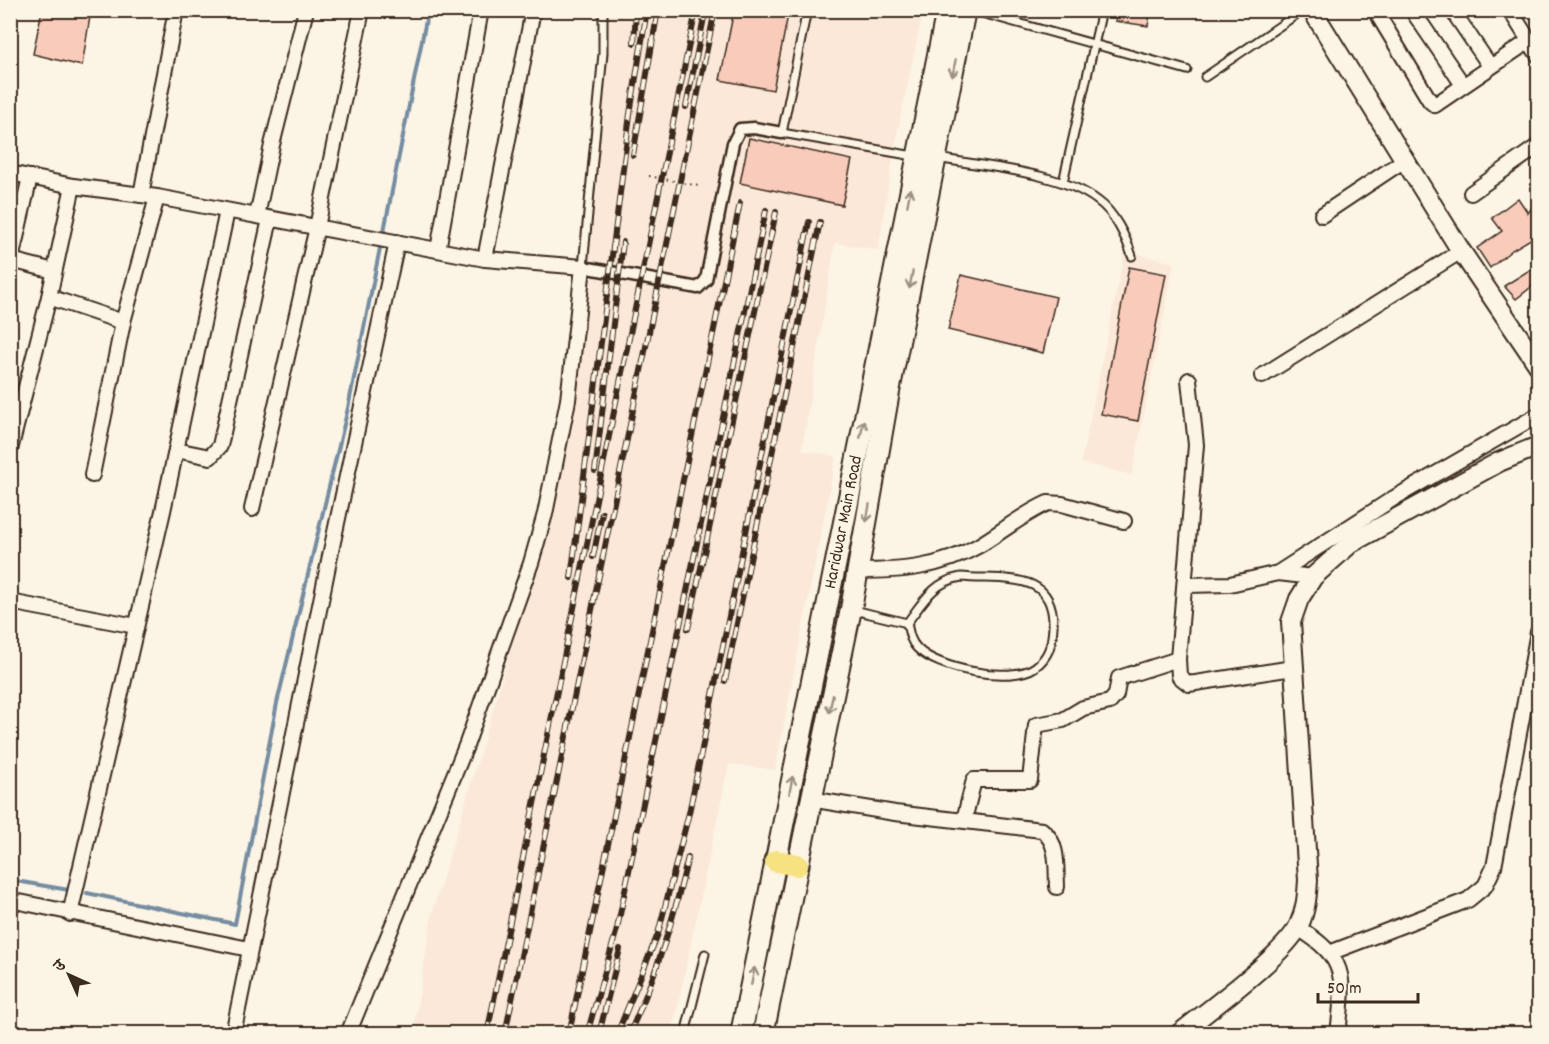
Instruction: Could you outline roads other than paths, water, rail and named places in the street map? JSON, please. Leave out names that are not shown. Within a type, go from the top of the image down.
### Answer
[{"type":"main road","name":"Haridwar Main Road","points":[[741,1034],[786,863],[926,157],[947,10]]},
{"type":"main road","name":"Haridwar Main Road","points":[[926,157],[965,10]]},
{"type":"main road","name":"Haridwar Main Road","points":[[763,1034],[786,863],[810,799],[858,572],[913,224]]},
{"type":"street","points":[[141,195],[176,10]]},
{"type":"street","points":[[176,450],[210,457],[220,446],[263,217],[272,145],[306,10]]},
{"type":"street","points":[[252,509],[317,227],[362,10]]},
{"type":"street","points":[[438,250],[481,10]]},
{"type":"street","points":[[485,259],[534,10]]},
{"type":"street","points":[[1312,10],[1461,251],[1539,365]]},
{"type":"street","points":[[1375,10],[1431,104],[1437,104],[1528,41]]},
{"type":"street","points":[[1412,10],[1463,85]]},
{"type":"street","points":[[1452,10],[1490,66]]},
{"type":"street","points":[[1511,11],[1539,55]]},
{"type":"street","points":[[10,173],[73,186],[157,197],[485,259],[583,267],[698,288],[706,280],[733,143],[740,129],[754,128],[782,132]]},
{"type":"street","points":[[1472,193],[1539,146]]},
{"type":"street","points":[[1322,215],[1406,159]]},
{"type":"street","points":[[30,177],[11,262],[54,271]]},
{"type":"street","points":[[10,450],[14,423],[49,297],[73,186]]},
{"type":"street","points":[[92,475],[123,322],[157,197]]},
{"type":"street","points":[[70,914],[176,450],[227,211]]},
{"type":"street","points":[[233,1034],[387,240]]},
{"type":"street","points":[[1262,375],[1461,251]]},
{"type":"street","points":[[348,1034],[479,714],[531,563],[545,514],[568,400],[583,267]]},
{"type":"street","points":[[49,297],[123,322]]},
{"type":"street","points":[[1189,380],[1196,446],[1178,659],[1179,676],[1189,684],[1293,668]]},
{"type":"street","points":[[1278,573],[1394,498],[1539,415]]},
{"type":"street","points":[[1179,1034],[1281,949],[1298,928],[1306,907],[1308,880],[1291,622],[1299,599],[1313,577],[1351,543],[1499,462],[1539,446]]},
{"type":"street","points":[[858,572],[904,571],[955,558],[1048,503],[1062,504],[1124,521]]},
{"type":"street","points":[[1186,585],[1230,584],[1278,573],[1313,577]]},
{"type":"street","points":[[10,602],[136,626]]},
{"type":"street","points":[[1332,952],[1468,900],[1485,886],[1494,867],[1539,632]]},
{"type":"street","points":[[964,820],[974,780],[1030,780],[1036,725],[1063,720],[1083,708],[1110,702],[1116,695],[1119,678],[1178,659]]},
{"type":"street","points":[[810,799],[895,813],[1042,830],[1054,844],[1057,887]]},
{"type":"street","points":[[10,900],[249,949]]},
{"type":"street","points":[[1298,928],[1332,952],[1341,975],[1338,1034]]},
{"type":"lane","points":[[583,267],[603,53],[603,10]]},
{"type":"lane","points":[[807,10],[782,132],[1063,182],[1100,201],[1128,242],[1132,256]]},
{"type":"lane","points":[[971,10],[1187,70]]},
{"type":"lane","points":[[1063,182],[1102,10]]},
{"type":"lane","points":[[1205,77],[1302,10]]},
{"type":"lane","points":[[961,577],[1033,583],[1043,590],[1049,599],[1053,617],[1052,647],[1034,668],[1020,674],[985,672],[944,665],[929,658],[910,639],[907,623],[937,585],[949,579],[961,577]]},
{"type":"lane","points":[[851,609],[907,623]]},
{"type":"lane","points":[[685,1034],[705,954]]},
{"type":"waterway","points":[[383,236],[428,10]]},
{"type":"waterway","points":[[87,893],[235,924],[277,703],[348,408],[381,243]]},
{"type":"waterway","points":[[10,880],[69,890]]},
{"type":"railway","points":[[634,43],[636,10]]},
{"type":"railway","points":[[571,578],[630,114],[647,10]]},
{"type":"railway","points":[[633,155],[658,10]]},
{"type":"railway","points":[[487,1034],[696,10]]},
{"type":"railway","points":[[505,1034],[715,10]]},
{"type":"railway","points":[[686,107],[705,13]]},
{"type":"railway","points":[[569,1034],[740,203]]},
{"type":"railway","points":[[587,1034],[617,929],[766,210]]},
{"type":"railway","points":[[688,629],[776,212]]},
{"type":"railway","points":[[617,1034],[658,934],[689,813],[809,222]]},
{"type":"railway","points":[[725,681],[820,222]]},
{"type":"railway","points":[[595,471],[623,242]]},
{"type":"railway","points":[[593,557],[602,513]]},
{"type":"railway","points":[[629,1034],[648,991],[663,947],[688,857]]},
{"type":"railway","points":[[599,1034],[620,949]]}]
